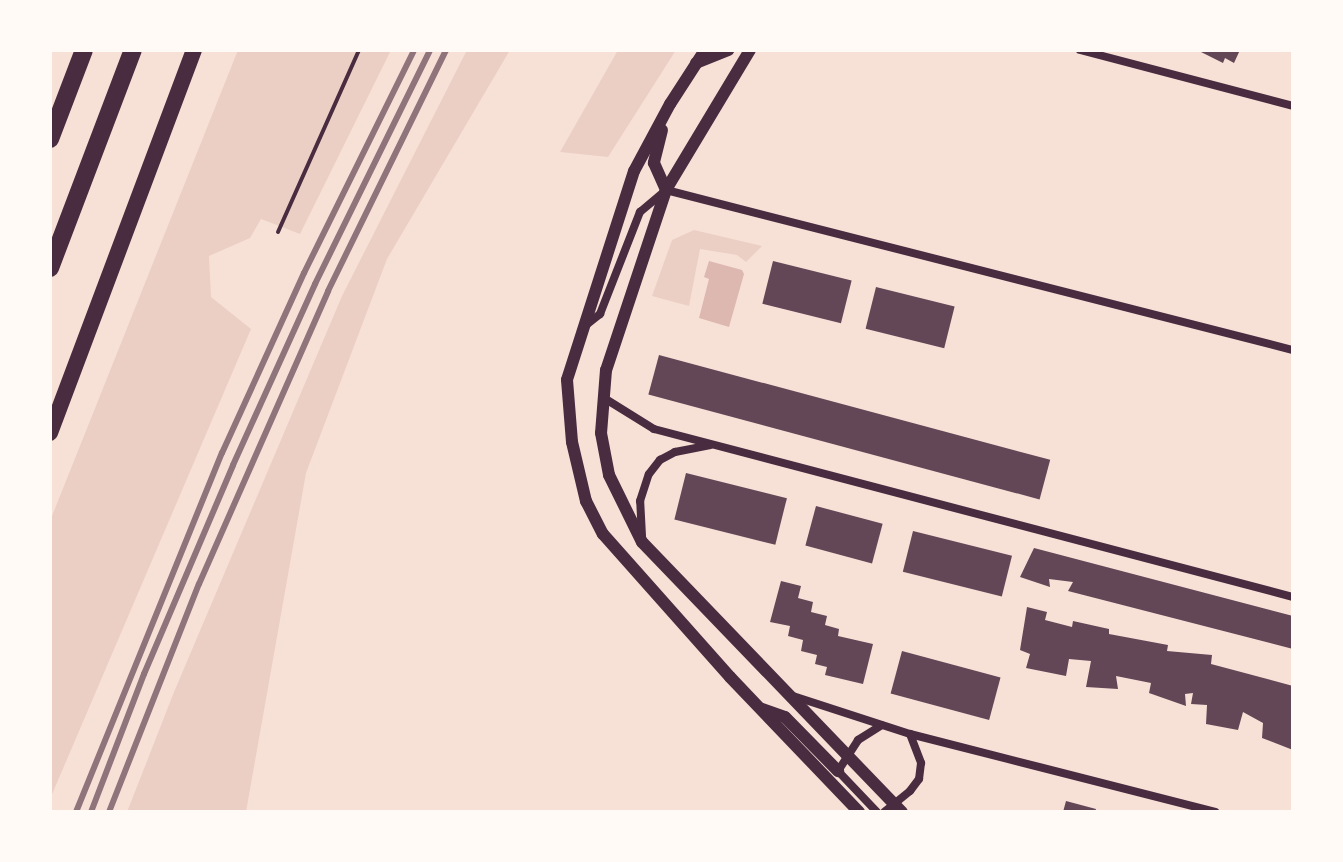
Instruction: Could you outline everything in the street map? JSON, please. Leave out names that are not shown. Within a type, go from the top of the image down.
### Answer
[{"type":"highway","points":[[50,139],[84,50]]},
{"type":"highway","points":[[50,268],[133,50]]},
{"type":"highway","points":[[50,433],[194,50]]},
{"type":"street","points":[[705,50],[670,104],[634,171],[567,380],[572,442],[586,501],[603,534],[624,562],[859,812]]},
{"type":"street","points":[[696,63],[729,50]]},
{"type":"street","points":[[750,50],[666,190],[605,373],[601,433],[609,475],[642,542],[848,755],[894,809],[919,779],[921,763],[910,734]]},
{"type":"street","points":[[1080,50],[1293,106]]},
{"type":"street","points":[[666,190],[654,163],[670,104]]},
{"type":"street","points":[[582,328],[600,314],[640,212],[666,190]]},
{"type":"street","points":[[666,190],[1293,350]]},
{"type":"street","points":[[604,398],[654,429],[1293,597]]},
{"type":"street","points":[[642,542],[640,501],[649,474],[660,460],[675,452],[715,444]]},
{"type":"street","points":[[788,695],[910,734],[1215,812]]},
{"type":"street","points":[[759,708],[785,717],[877,812]]},
{"type":"street","points":[[838,771],[858,740],[882,725]]},
{"type":"path","points":[[278,232],[359,50]]},
{"type":"shaded area","points":[[238,50],[391,50],[300,234],[261,219],[250,238],[209,256],[211,297],[251,329],[50,799],[50,521]]},
{"type":"shaded area","points":[[467,50],[510,50],[387,259],[306,473],[246,812],[127,812],[174,692],[342,296]]},
{"type":"shaded area","points":[[618,50],[676,50],[608,157],[560,152]]},
{"type":"shaded area","points":[[694,230],[762,246],[746,262],[737,255],[700,249],[689,306],[652,296],[672,240]]},
{"type":"shaded area","points":[[709,261],[742,270],[744,274],[729,327],[699,318],[709,279],[704,277]]},
{"type":"building","points":[[1197,50],[1240,50],[1234,63],[1225,58],[1223,63]]},
{"type":"building","points":[[773,261],[852,281],[841,323],[762,304]]},
{"type":"building","points":[[876,287],[955,307],[944,348],[866,329]]},
{"type":"building","points":[[659,355],[1050,460],[1040,499],[648,395]]},
{"type":"building","points":[[686,473],[787,498],[775,545],[674,520]]},
{"type":"building","points":[[816,506],[883,524],[872,563],[805,546]]},
{"type":"building","points":[[913,531],[1012,556],[1002,596],[903,572]]},
{"type":"building","points":[[1034,548],[1293,616],[1293,649],[1068,591],[1073,582],[1049,579],[1050,587],[1020,577]]},
{"type":"building","points":[[781,581],[801,586],[798,598],[813,602],[811,612],[827,616],[825,625],[839,629],[838,636],[873,644],[863,684],[825,675],[827,667],[815,664],[817,655],[801,651],[803,640],[788,636],[790,626],[770,622]]},
{"type":"building","points":[[1027,607],[1047,612],[1045,620],[1072,627],[1073,621],[1109,629],[1109,634],[1168,645],[1167,651],[1212,655],[1211,664],[1293,686],[1293,750],[1262,738],[1263,723],[1243,712],[1238,730],[1206,724],[1207,705],[1191,704],[1193,693],[1185,694],[1186,706],[1149,693],[1151,683],[1116,676],[1118,689],[1086,687],[1091,661],[1069,659],[1066,676],[1026,668],[1030,654],[1020,650]]},
{"type":"building","points":[[902,651],[1001,677],[989,720],[891,694]]},
{"type":"building","points":[[1066,801],[1096,809],[1095,812],[1063,812]]},
{"type":"railway","points":[[76,812],[222,453],[304,273],[414,50]]},
{"type":"railway","points":[[91,812],[144,674],[233,465],[315,284],[430,50]]},
{"type":"railway","points":[[109,812],[199,584],[328,291],[446,50]]}]
